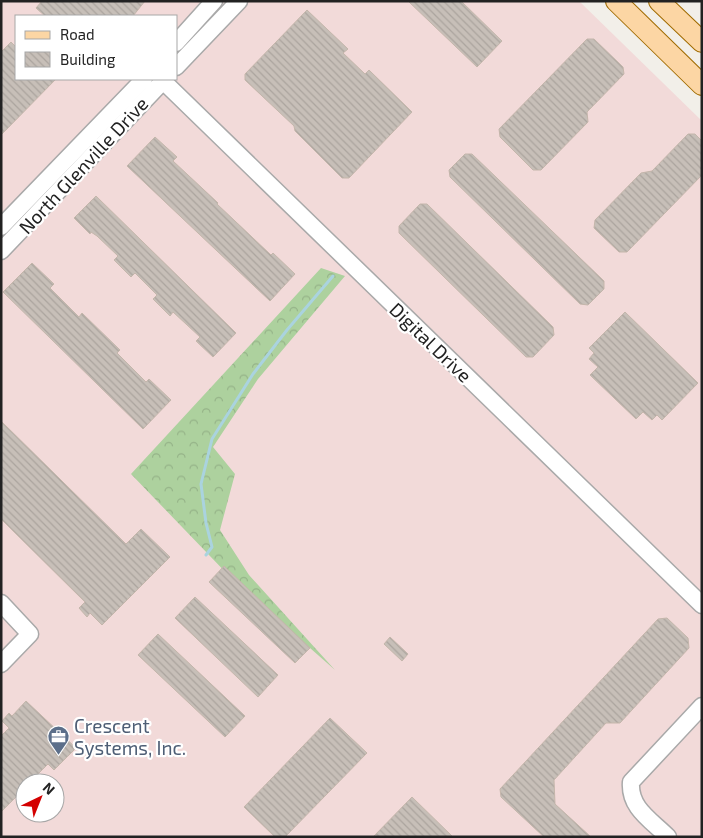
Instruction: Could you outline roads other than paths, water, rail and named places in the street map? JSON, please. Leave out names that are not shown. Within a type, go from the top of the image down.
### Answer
[{"type":"main road","points":[[616,1],[702,85]]},
{"type":"main road","points":[[659,1],[702,42]]},
{"type":"street","points":[[178,42],[214,1]]},
{"type":"street","points":[[178,64],[239,1]]},
{"type":"street","name":"North Glenville Drive","points":[[1,228],[143,80]]},
{"type":"street","name":"North Glenville Drive","points":[[3,246],[162,80]]},
{"type":"street","name":"Digital Drive","points":[[164,80],[702,605]]},
{"type":"street","points":[[1,603],[30,634],[1,664]]},
{"type":"street","points":[[668,837],[634,804],[630,792],[631,782],[702,706]]},
{"type":"waterway","points":[[206,555],[212,547],[206,523],[201,484],[212,439],[253,374],[333,276]]},
{"type":"place","name":"Crescent Systems, Inc.","points":[[58,755]]}]
